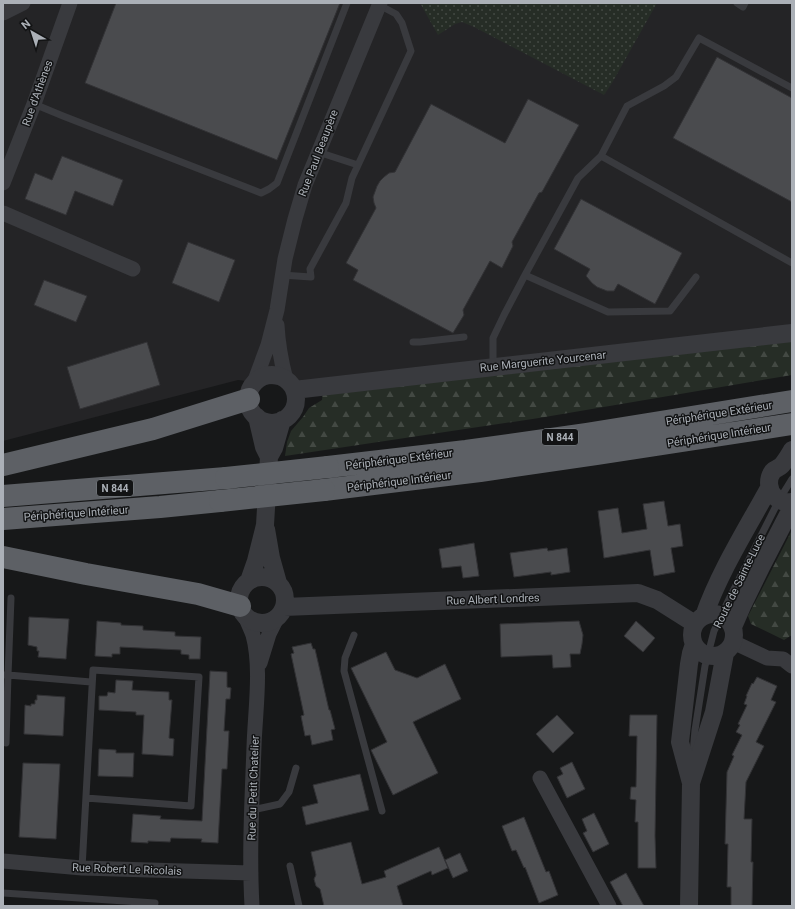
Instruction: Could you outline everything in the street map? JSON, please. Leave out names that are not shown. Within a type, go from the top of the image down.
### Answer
[{"type":"highway","points":[[3,465],[153,429],[253,400]]},
{"type":"highway","name":"Périphérique Extérieur","points":[[3,496],[226,478],[328,468],[580,435],[792,401]]},
{"type":"highway","name":"Périphérique Intérieur","points":[[3,519],[160,507],[324,490],[480,471],[792,424]]},
{"type":"highway","points":[[3,557],[86,574],[198,594],[241,609]]},
{"type":"street","points":[[3,13],[23,3]]},
{"type":"street","name":"Rue d'Athènes","points":[[3,183],[34,104],[70,3]]},
{"type":"street","name":"Rue Paul Beaupère","points":[[253,400],[277,310],[282,275],[291,232],[305,184],[379,4]]},
{"type":"street","points":[[3,213],[133,269]]},
{"type":"street","name":"Rue Paul Beaupère","points":[[277,310],[278,345],[281,364],[290,385]]},
{"type":"street","name":"Rue Marguerite Yourcenar","points":[[290,385],[493,367],[792,333]]},
{"type":"street","points":[[253,400],[262,420],[272,423],[282,420],[290,414],[295,405],[296,395],[290,385],[278,376],[269,376],[264,377],[253,400],[264,447],[269,457]]},
{"type":"street","points":[[249,581],[256,561],[265,525],[269,457],[274,448],[282,420]]},
{"type":"street","name":"Route de Sainte-Luce","points":[[691,783],[714,712],[724,638],[743,604],[771,547],[783,499],[769,479],[774,471],[789,470],[792,450]]},
{"type":"street","name":"Route de Sainte-Luce","points":[[689,906],[691,783],[680,742],[689,664],[694,644],[692,639],[693,628],[699,620],[736,548],[783,499]]},
{"type":"street","points":[[265,525],[271,558],[278,583]]},
{"type":"street","points":[[263,577],[272,579],[278,583],[282,588],[285,600],[281,612],[270,621],[260,623],[250,619],[241,609],[240,596],[244,586],[254,578],[263,577]]},
{"type":"street","name":"Rue Albert Londres","points":[[281,612],[638,593],[657,600],[699,620]]},
{"type":"street","name":"Rue du Petit Chatelier","points":[[241,609],[252,634],[258,670],[252,810],[252,906]]},
{"type":"street","name":"Rue du Petit Chatelier","points":[[258,670],[269,634],[281,612]]},
{"type":"street","points":[[699,620],[713,613],[724,638],[767,658],[789,659]]},
{"type":"street","points":[[694,644],[702,653],[724,638]]},
{"type":"street","points":[[540,778],[609,906]]},
{"type":"street","name":"Rue Robert Le Ricolais","points":[[3,861],[82,868],[251,873]]},
{"type":"lane","points":[[34,104],[261,193],[277,183],[347,3]]},
{"type":"lane","points":[[737,3],[743,7],[745,3]]},
{"type":"lane","points":[[282,275],[311,277],[310,269],[346,203],[352,178],[411,51],[402,23],[396,14],[379,4]]},
{"type":"lane","points":[[493,367],[493,338],[504,314],[578,178],[601,156],[627,106],[664,86],[676,77],[699,38],[792,88]]},
{"type":"lane","points":[[318,152],[358,165]]},
{"type":"lane","points":[[601,156],[792,262]]},
{"type":"lane","points":[[525,275],[608,312],[670,311],[696,277]]},
{"type":"lane","points":[[413,342],[464,337]]},
{"type":"lane","points":[[6,743],[6,675],[11,598]]},
{"type":"lane","points":[[354,635],[345,658],[344,671],[382,811]]},
{"type":"lane","points":[[82,868],[91,682],[93,670],[199,677],[191,806],[86,798]]},
{"type":"lane","points":[[6,675],[91,682]]},
{"type":"lane","points":[[252,810],[280,804],[289,792],[296,768]]},
{"type":"lane","points":[[290,866],[299,906]]},
{"type":"lane","points":[[3,893],[155,903]]},
{"type":"shaded area","points":[[3,3],[792,3],[792,338],[323,391],[238,380],[3,441]]},
{"type":"green space","points":[[420,3],[657,3],[604,95],[462,22],[455,24],[438,35]]},
{"type":"green space","points":[[792,338],[792,375],[539,418],[285,456],[287,442],[291,431],[309,408],[322,400],[323,391]]},
{"type":"green space","points":[[792,530],[792,635],[784,640],[751,624],[748,616]]},
{"type":"building","points":[[116,3],[340,3],[277,160],[85,83]]},
{"type":"building","points":[[717,57],[792,98],[792,202],[673,138]]},
{"type":"building","points":[[528,99],[579,125],[512,242],[513,246],[502,268],[490,261],[463,310],[464,315],[453,333],[353,280],[358,270],[346,263],[376,208],[373,197],[377,186],[389,173],[395,172],[431,104],[505,143]]},
{"type":"building","points":[[62,156],[123,180],[113,206],[75,191],[66,215],[25,199],[35,173],[52,180]]},
{"type":"building","points":[[581,199],[682,253],[655,304],[618,284],[614,291],[607,291],[597,287],[586,276],[590,269],[554,249]]},
{"type":"building","points":[[188,242],[235,260],[219,302],[172,283]]},
{"type":"building","points":[[44,280],[87,296],[76,322],[34,305]]},
{"type":"building","points":[[147,342],[160,385],[80,409],[67,367]]},
{"type":"building","points":[[664,501],[668,526],[680,524],[683,546],[671,548],[675,572],[654,576],[650,550],[604,558],[598,511],[618,508],[622,533],[647,529],[643,504]]},
{"type":"building","points":[[474,543],[479,576],[463,578],[461,566],[442,568],[439,549]]},
{"type":"building","points":[[547,548],[548,551],[567,548],[570,572],[551,575],[551,572],[514,577],[510,553]]},
{"type":"building","points":[[29,617],[69,619],[66,659],[38,657],[39,651],[37,651],[37,647],[28,645]]},
{"type":"building","points":[[97,621],[121,623],[121,625],[143,626],[143,630],[175,632],[175,636],[201,637],[200,659],[189,659],[189,655],[181,654],[181,650],[120,647],[120,654],[112,654],[112,657],[95,656]]},
{"type":"building","points":[[579,621],[583,635],[582,644],[580,654],[570,654],[571,667],[553,668],[552,655],[501,657],[500,624]]},
{"type":"building","points":[[636,621],[655,638],[643,652],[624,636]]},
{"type":"building","points":[[311,643],[313,649],[315,649],[329,710],[335,729],[331,730],[333,740],[312,745],[310,735],[305,736],[301,716],[304,715],[291,654],[294,653],[292,647]]},
{"type":"building","points":[[386,652],[395,670],[417,678],[445,664],[461,699],[413,722],[438,773],[393,795],[371,750],[387,742],[351,668]]},
{"type":"building","points":[[210,671],[227,672],[227,687],[231,688],[230,699],[226,699],[224,731],[229,731],[227,769],[222,769],[218,843],[201,842],[202,839],[171,838],[170,842],[131,842],[133,814],[161,816],[160,819],[202,821]]},
{"type":"building","points":[[757,677],[777,686],[771,700],[776,702],[756,742],[764,746],[746,782],[744,819],[752,819],[752,906],[731,906],[731,887],[727,887],[728,844],[725,844],[727,772],[734,756],[732,755],[742,735],[736,732],[747,705],[744,704],[746,696],[752,683],[753,684]]},
{"type":"building","points":[[116,680],[133,681],[132,690],[169,692],[169,700],[172,700],[169,738],[174,739],[173,756],[142,754],[144,715],[136,715],[136,712],[99,710],[99,696],[107,696],[108,692],[115,693]]},
{"type":"building","points":[[37,695],[65,697],[63,736],[24,734],[25,705],[31,706],[31,704],[35,704]]},
{"type":"building","points":[[557,715],[574,733],[553,753],[536,734]]},
{"type":"building","points":[[630,715],[657,715],[655,836],[656,868],[638,868],[638,822],[635,822],[636,800],[630,799],[631,787],[636,787],[637,736],[629,736]]},
{"type":"building","points":[[99,749],[116,750],[116,753],[134,753],[133,777],[98,776]]},
{"type":"building","points":[[572,762],[585,789],[567,798],[557,777],[563,774],[560,768]]},
{"type":"building","points":[[23,763],[60,764],[56,839],[19,837]]},
{"type":"building","points":[[360,774],[369,810],[306,825],[302,807],[318,803],[313,785]]},
{"type":"building","points":[[594,813],[609,844],[593,852],[583,833],[587,831],[582,819]]},
{"type":"building","points":[[524,817],[546,872],[549,871],[558,895],[539,903],[525,867],[524,868],[516,850],[512,851],[502,826]]},
{"type":"building","points":[[351,842],[362,884],[386,877],[384,871],[439,847],[448,868],[432,875],[431,871],[397,886],[403,906],[324,906],[320,889],[316,886],[314,879],[316,875],[311,852]]},
{"type":"building","points":[[460,853],[468,871],[453,878],[445,860]]},
{"type":"building","points":[[626,873],[644,906],[623,906],[610,882]]}]
